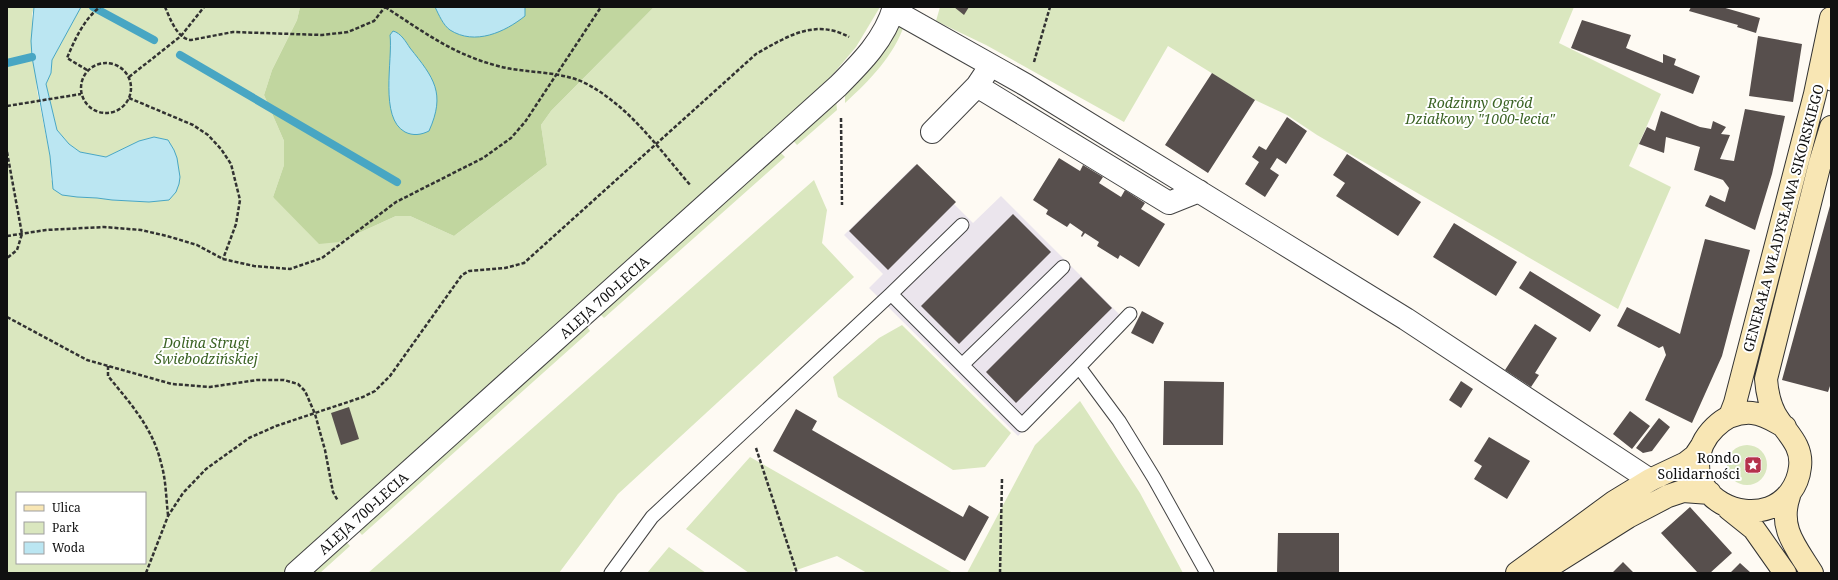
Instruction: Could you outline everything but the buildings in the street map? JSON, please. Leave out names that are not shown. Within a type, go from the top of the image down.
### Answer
[{"type":"street","points":[[893,8],[982,61],[1026,85],[1406,319],[1650,480]]},
{"type":"street","name":"ALEJA 700-LECIA","points":[[296,573],[838,86],[871,52],[884,31],[893,8]]},
{"type":"street","name":"GENERAŁA WŁADYSŁAWA SIKORSKIEGO","points":[[1730,416],[1823,60],[1831,18]]},
{"type":"street","points":[[932,132],[977,86],[982,61]]},
{"type":"street","points":[[977,86],[1169,202],[1199,191]]},
{"type":"street","name":"GENERAŁA WŁADYSŁAWA SIKORSKIEGO","points":[[1785,427],[1775,414],[1769,402],[1766,379],[1826,158],[1831,127]]},
{"type":"street","points":[[1516,573],[1591,517],[1650,480],[1686,463],[1695,456],[1707,436],[1717,425],[1730,416],[1743,413],[1753,413],[1768,417],[1785,427],[1793,438],[1798,450],[1800,467],[1796,483],[1784,508],[1784,520],[1788,531],[1812,573]]},
{"type":"street","points":[[1701,447],[1698,464],[1702,481],[1710,493],[1754,530],[1785,573]]},
{"type":"street","points":[[1539,573],[1628,517],[1668,496],[1683,491],[1710,493]]},
{"type":"street","points":[[1728,508],[1745,512],[1759,512],[1775,506],[1789,496]]},
{"type":"lane","points":[[1823,60],[1831,84]]},
{"type":"lane","points":[[611,573],[652,517],[891,294],[962,225]]},
{"type":"lane","points":[[962,365],[1062,266]]},
{"type":"lane","points":[[891,294],[1022,426],[1130,314]]},
{"type":"lane","points":[[1079,367],[1119,421],[1154,478],[1207,573]]},
{"type":"path","points":[[87,70],[67,58],[84,24],[100,7]]},
{"type":"path","points":[[165,7],[177,30],[186,40],[233,32],[322,35],[348,32],[374,20],[385,7],[439,43],[458,53],[497,66],[556,74],[586,84],[614,102],[636,121],[707,204]]},
{"type":"path","points":[[129,77],[181,36],[204,7]]},
{"type":"path","points":[[7,236],[46,230],[104,227],[141,230],[166,236],[197,245],[223,259],[254,266],[290,269],[322,258],[396,202],[483,158],[511,138],[525,122],[601,7]]},
{"type":"path","points":[[1026,85],[1030,77],[1050,7]]},
{"type":"path","points":[[146,573],[168,516],[183,493],[202,474],[231,450],[249,438],[276,426],[363,398],[375,392],[390,376],[462,275],[469,271],[505,268],[524,263],[756,54],[788,35],[814,29],[831,30],[848,36],[871,52]]},
{"type":"path","points":[[105,62],[114,64],[123,69],[129,77],[131,88],[129,98],[125,105],[119,110],[104,114],[89,108],[81,94],[81,81],[87,70],[95,65],[105,62]]},
{"type":"path","points":[[838,86],[841,114],[842,205]]},
{"type":"path","points":[[7,106],[81,94]]},
{"type":"path","points":[[129,98],[193,125],[208,135],[221,149],[231,164],[240,200],[236,224],[223,259]]},
{"type":"path","points":[[7,152],[22,234],[17,250],[7,258]]},
{"type":"path","points":[[7,317],[87,360],[172,384],[210,387],[257,380],[293,382],[305,391],[315,414],[325,450],[333,492],[349,525]]},
{"type":"path","points":[[108,366],[108,376],[135,409],[150,433],[162,463],[168,516]]},
{"type":"path","points":[[748,426],[797,573]]},
{"type":"path","points":[[1000,573],[1002,478]]},
{"type":"shaded area","points":[[915,165],[973,223],[1001,196],[1129,324],[1018,436],[869,288],[883,274],[844,235]]},
{"type":"green space","name":"Dolina Strugi Świebodzińskiej","points":[[7,7],[34,7],[32,14],[37,91],[50,156],[51,180],[77,197],[149,202],[180,177],[174,150],[168,140],[154,137],[139,141],[106,157],[80,152],[69,144],[57,130],[46,84],[51,73],[52,60],[81,7],[300,7],[297,20],[272,70],[264,95],[284,141],[284,165],[273,197],[339,242],[396,216],[410,216],[454,236],[547,165],[541,125],[551,111],[654,7],[880,7],[856,47],[828,80],[571,316],[283,573],[7,573]]},
{"type":"green space","points":[[300,7],[654,7],[551,111],[541,125],[547,165],[454,236],[410,216],[396,216],[339,242],[319,244],[273,197],[284,165],[284,141],[264,95],[272,70],[297,20]]},
{"type":"green space","name":"Rodzinny Ogród Działkowy \"1000-lecia\"","points":[[940,7],[1574,7],[1559,43],[1661,94],[1629,166],[1671,187],[1618,309],[1317,135],[1287,115],[1255,100],[1168,46],[1124,122],[986,45],[936,21]]},
{"type":"green space","points":[[905,23],[888,57],[872,76],[845,103],[845,86],[891,26]]},
{"type":"green space","points":[[836,99],[837,110],[797,145],[789,136]]},
{"type":"green space","points":[[777,149],[785,157],[604,318],[596,310]]},
{"type":"green space","points":[[814,180],[827,210],[822,243],[854,277],[618,494],[559,573],[368,573]]},
{"type":"green space","points":[[583,321],[590,331],[362,535],[354,526]]},
{"type":"green space","points":[[902,325],[1011,433],[985,467],[953,470],[838,397],[833,377],[879,338]]},
{"type":"green space","points":[[1080,401],[1140,493],[1183,573],[967,573],[1035,445]]},
{"type":"green space","points":[[1743,445],[1751,445],[1758,448],[1764,454],[1767,465],[1764,476],[1758,482],[1751,485],[1743,485],[1736,482],[1730,476],[1727,469],[1727,461],[1730,454],[1736,448]]},
{"type":"green space","points":[[750,457],[953,573],[867,573],[837,556],[788,573],[749,573],[686,529]]},
{"type":"green space","points":[[342,537],[350,546],[320,573],[302,573]]},
{"type":"green space","points":[[669,547],[706,573],[647,573]]},
{"type":"water","points":[[34,7],[81,7],[52,60],[51,73],[46,84],[57,130],[69,144],[80,152],[106,157],[139,141],[154,137],[168,140],[177,158],[180,177],[176,192],[169,200],[149,202],[77,197],[62,195],[53,189],[50,156],[32,57],[31,41]]},
{"type":"water","points":[[435,7],[525,7],[525,16],[499,32],[479,37],[469,37],[460,35],[450,30],[441,20]]},
{"type":"water","points":[[393,31],[401,36],[405,41],[431,77],[435,86],[437,106],[434,118],[429,131],[423,133],[414,134],[405,132],[397,125],[392,114],[389,88],[390,35]]},
{"type":"waterway","points":[[93,7],[154,40]]},
{"type":"waterway","points":[[180,55],[397,182]]},
{"type":"waterway","points":[[7,63],[32,57]]},
{"type":"place","name":"Rondo Solidarności","points":[[1753,465]]}]
